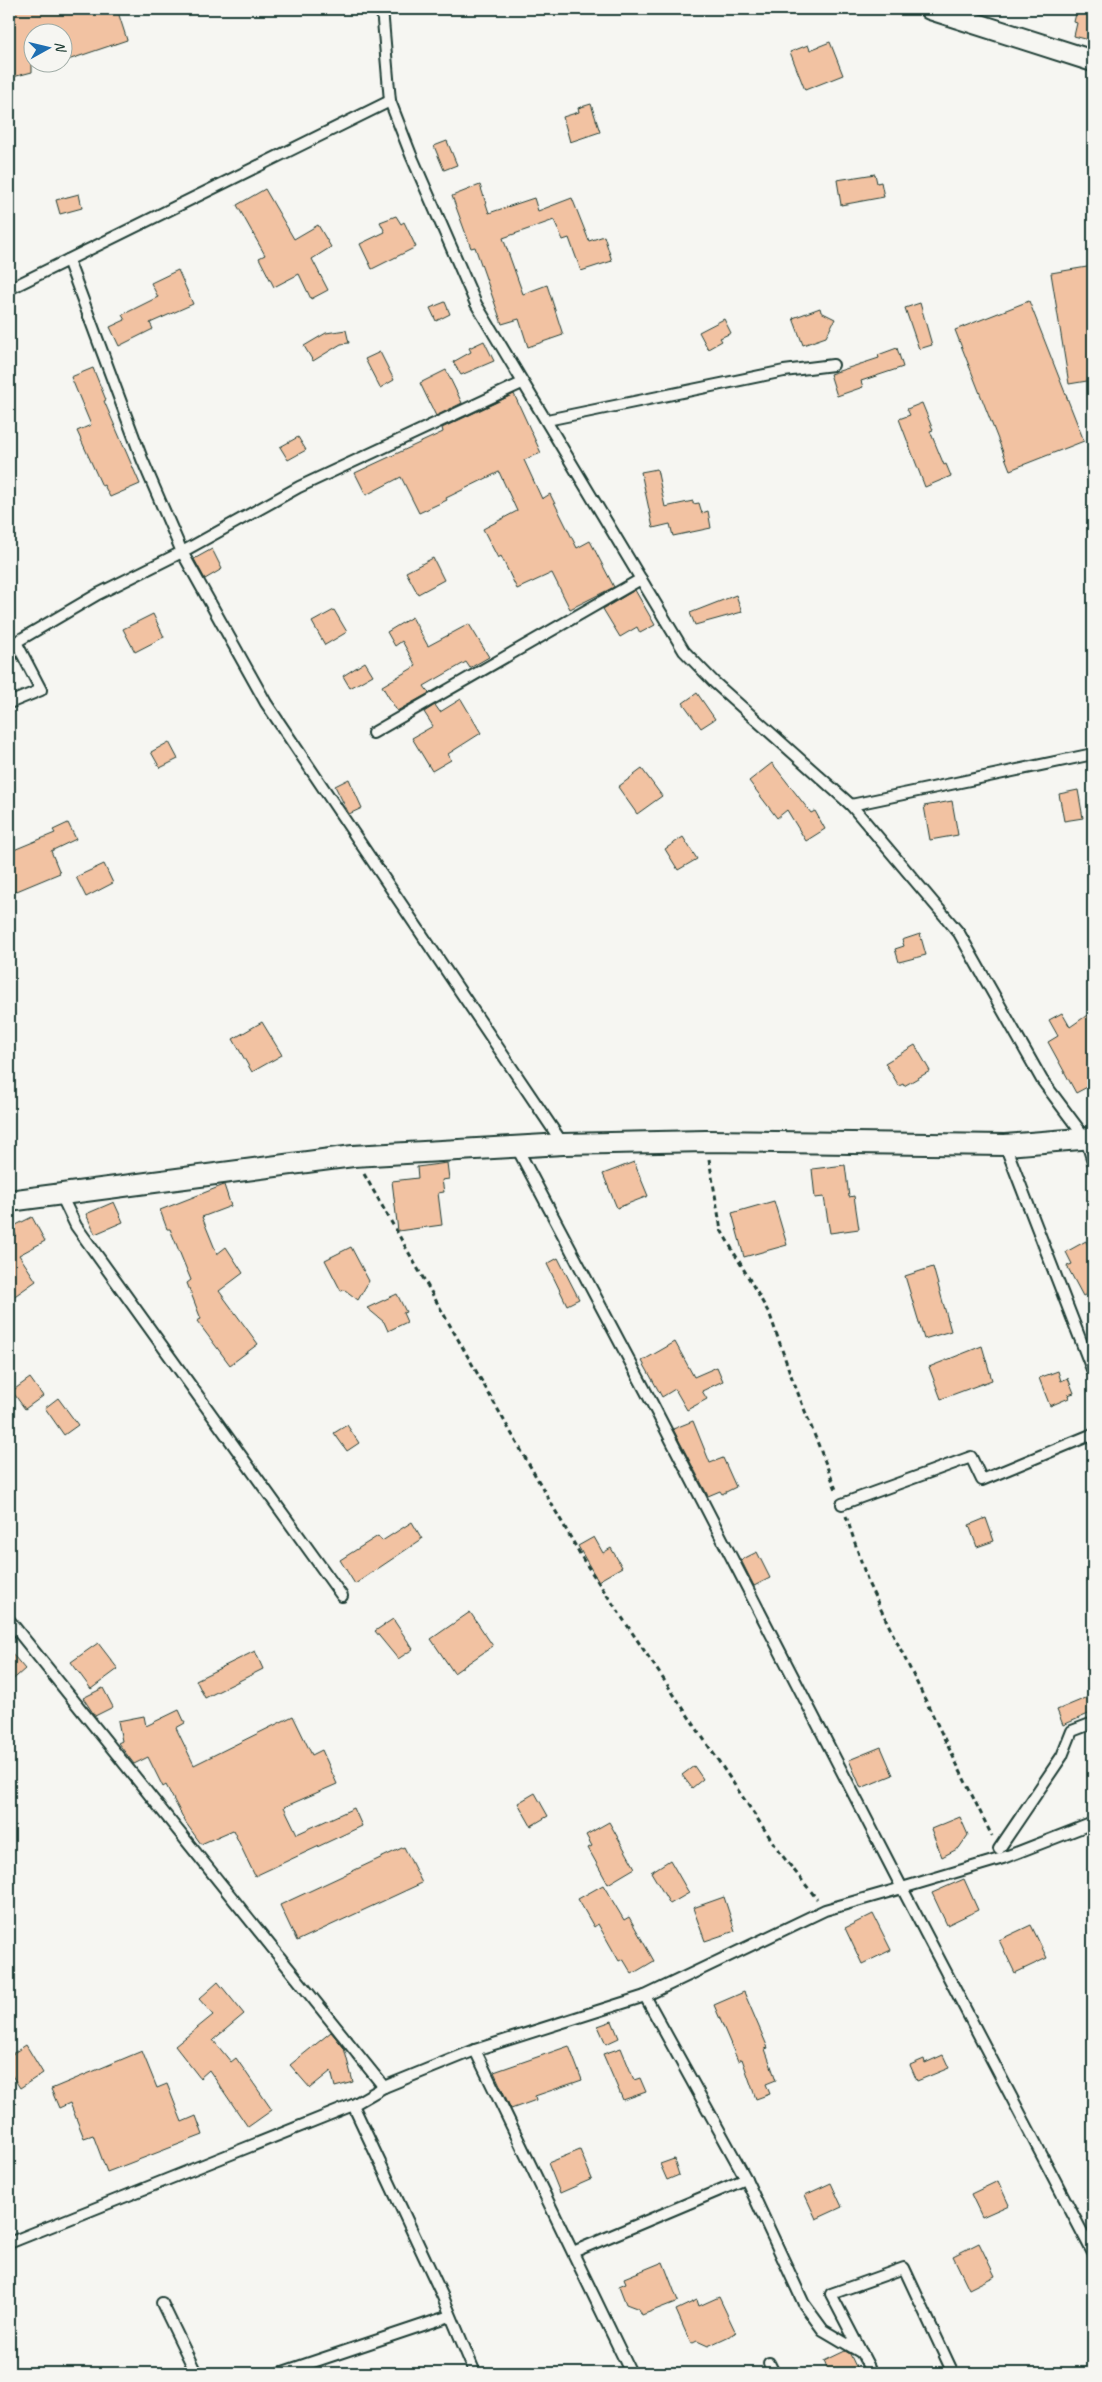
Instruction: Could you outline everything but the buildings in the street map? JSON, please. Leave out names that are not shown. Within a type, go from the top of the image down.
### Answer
[{"type":"street","points":[[930,9],[1093,61]]},
{"type":"street","points":[[9,1201],[353,1156],[563,1144],[706,1141],[1005,1145],[1089,1138]]},
{"type":"lane","points":[[382,9],[390,101],[410,155],[476,304],[684,651],[715,683],[851,806],[959,933],[1042,1080],[1089,1138],[1093,1162]]},
{"type":"lane","points":[[9,289],[390,101]]},
{"type":"lane","points":[[68,260],[142,459],[182,552],[266,703],[563,1144]]},
{"type":"lane","points":[[547,420],[784,371],[833,365]]},
{"type":"lane","points":[[9,703],[41,690],[16,642],[98,594],[182,552],[299,487],[522,383]]},
{"type":"lane","points":[[373,733],[641,579]]},
{"type":"lane","points":[[851,806],[1093,754]]},
{"type":"lane","points":[[1005,1145],[1093,1372]]},
{"type":"lane","points":[[516,1148],[653,1405],[1093,2253]]},
{"type":"lane","points":[[61,1195],[76,1226],[342,1596]]},
{"type":"lane","points":[[842,1504],[971,1457],[982,1480],[1093,1434]]},
{"type":"lane","points":[[9,1620],[384,2087]]},
{"type":"lane","points":[[999,1849],[1062,1756],[1072,1731],[1093,1723]]},
{"type":"lane","points":[[9,2243],[353,2105],[384,2087],[475,2050],[645,1996],[825,1910],[1004,1858],[1093,1823]]},
{"type":"lane","points":[[645,1996],[746,2179],[804,2304],[823,2330],[862,2353]]},
{"type":"lane","points":[[475,2050],[631,2373]]},
{"type":"lane","points":[[353,2105],[475,2373]]},
{"type":"lane","points":[[573,2252],[746,2179]]},
{"type":"lane","points":[[872,2373],[831,2294],[904,2268],[953,2373]]},
{"type":"lane","points":[[162,2303],[196,2373]]},
{"type":"lane","points":[[280,2373],[450,2316]]},
{"type":"lane","points":[[769,2363],[774,2373]]},
{"type":"path","points":[[353,1156],[584,1561],[781,1854],[825,1910]]}]
